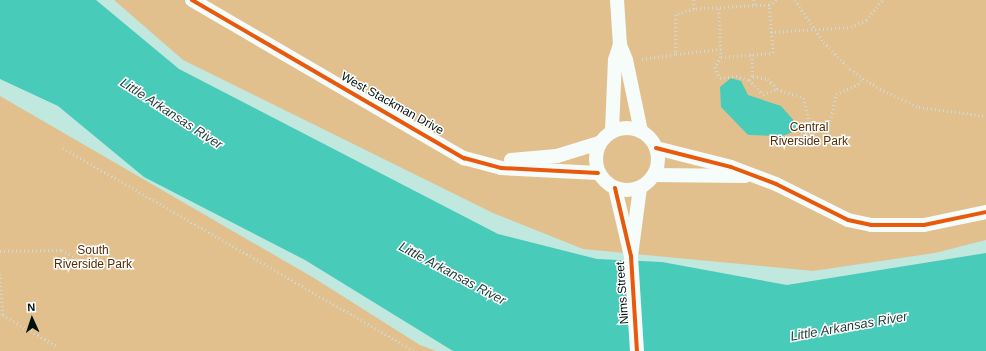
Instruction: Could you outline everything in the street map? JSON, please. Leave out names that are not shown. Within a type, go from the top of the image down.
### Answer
[{"type":"street","name":"West Stackman Drive","points":[[192,0],[451,147],[464,158],[482,165],[598,174]]},
{"type":"street","points":[[617,0],[620,45],[641,131],[656,148],[658,162],[654,175],[640,188],[615,188],[598,174],[595,153],[599,143],[612,131],[632,128],[641,131]]},
{"type":"street","points":[[612,131],[614,60],[620,45]]},
{"type":"street","name":"West Stackman Drive","points":[[451,147],[504,160],[528,160],[599,143]]},
{"type":"street","points":[[656,148],[731,168],[776,184],[848,220],[871,225],[924,225],[986,212]]},
{"type":"street","points":[[654,175],[750,176]]},
{"type":"street","name":"Nims Street","points":[[615,188],[631,256],[637,351]]},
{"type":"street","name":"Nims Street","points":[[631,256],[640,188]]},
{"type":"path","points":[[694,0],[694,9]]},
{"type":"path","points":[[754,0],[754,6]]},
{"type":"path","points":[[676,54],[676,15],[694,9],[719,9],[769,5],[776,0]]},
{"type":"path","points":[[795,0],[813,29],[862,78],[919,107],[986,116]]},
{"type":"path","points":[[771,32],[851,27],[866,20],[882,0]]},
{"type":"path","points":[[721,57],[773,53],[769,5]]},
{"type":"path","points":[[719,9],[721,57],[715,67],[720,78],[736,76],[749,80],[763,94],[777,89]]},
{"type":"path","points":[[642,59],[721,49]]},
{"type":"path","points":[[749,80],[753,76],[752,55]]},
{"type":"path","points":[[753,76],[768,79],[777,89],[804,98],[811,132]]},
{"type":"path","points":[[801,133],[811,132],[829,125],[836,94],[858,84],[862,78]]},
{"type":"path","points":[[63,148],[414,351]]},
{"type":"path","points":[[0,251],[62,250],[82,262]]},
{"type":"path","points":[[0,274],[3,315],[58,347]]},
{"type":"green space","name":"Central Riverside Park","points":[[114,0],[986,0],[986,240],[935,253],[813,271],[583,249],[493,213],[183,60]]},
{"type":"green space","name":"South Riverside Park","points":[[0,96],[314,278],[420,345],[436,351],[0,351]]},
{"type":"water","name":"Little Arkansas River","points":[[0,0],[96,0],[179,69],[498,234],[597,259],[662,262],[787,285],[986,253],[986,351],[453,351],[305,260],[144,177],[58,106],[0,79]]},
{"type":"water","points":[[731,78],[741,81],[748,95],[781,106],[796,123],[796,131],[782,136],[748,135],[721,107],[720,87]]},
{"type":"cycle path","points":[[192,0],[464,158],[501,168],[598,173]]},
{"type":"cycle path","points":[[656,148],[731,167],[776,184],[848,220],[871,225],[924,225],[986,212]]},
{"type":"cycle path","points":[[615,188],[631,256],[637,351]]}]
